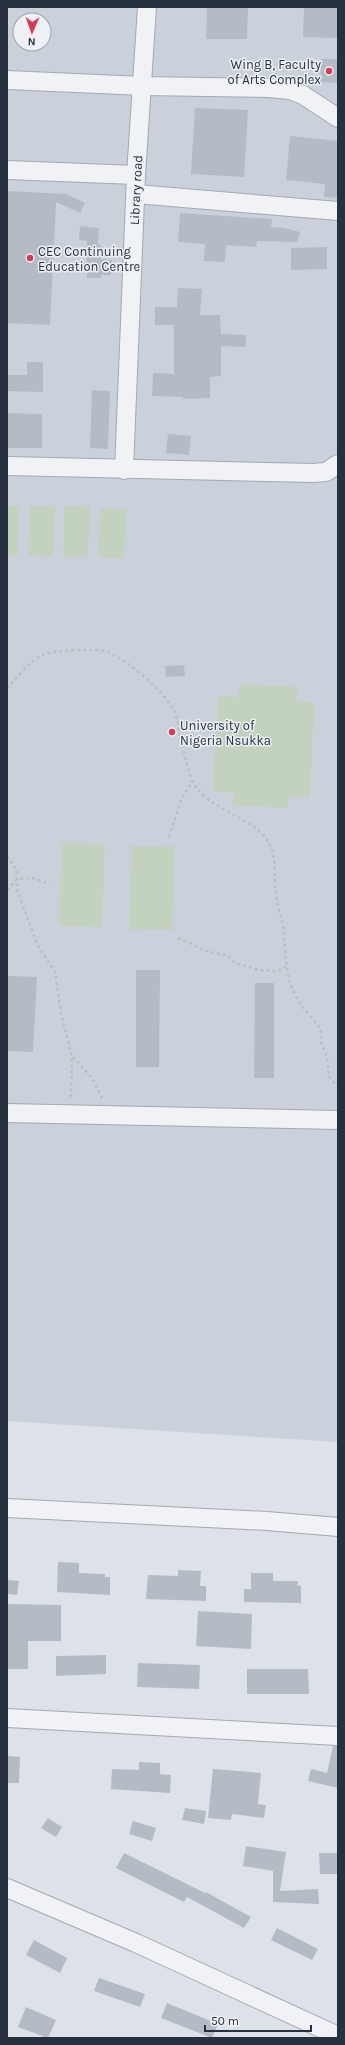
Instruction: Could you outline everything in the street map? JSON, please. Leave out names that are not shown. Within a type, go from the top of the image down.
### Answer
[{"type":"street","name":"Library road","points":[[124,470],[136,175],[147,7]]},
{"type":"street","points":[[7,80],[143,86],[269,88],[290,90],[303,95],[338,118]]},
{"type":"street","points":[[7,170],[136,175]]},
{"type":"street","points":[[136,194],[338,211]]},
{"type":"street","points":[[7,466],[124,470],[313,473],[326,472],[338,464]]},
{"type":"street","points":[[7,1114],[338,1120]]},
{"type":"street","points":[[7,1508],[259,1520],[338,1527]]},
{"type":"street","points":[[7,1718],[338,1736]]},
{"type":"street","points":[[7,1888],[136,1943],[338,2036]]},
{"type":"path","points":[[7,688],[42,655],[89,649],[108,652],[146,678],[162,692],[175,712],[193,782],[204,796],[215,805],[244,820],[263,836],[272,850],[276,896],[283,925],[290,984],[297,999],[321,1029],[321,1042],[327,1057],[329,1077],[338,1086]]},
{"type":"path","points":[[169,837],[182,797],[193,782]]},
{"type":"path","points":[[7,856],[17,871],[17,889],[37,944],[55,972],[61,1012],[72,1057],[72,1114]]},
{"type":"path","points":[[7,890],[17,879],[32,878],[50,884]]},
{"type":"path","points":[[178,938],[209,952],[226,955],[235,963],[260,970],[278,971],[287,966]]},
{"type":"path","points":[[72,1057],[93,1080],[110,1115]]},
{"type":"shaded area","name":"University of Nigeria Nsukka","points":[[7,7],[338,7],[338,1442],[7,1421]]},
{"type":"green space","points":[[7,505],[19,506],[17,556],[7,555]]},
{"type":"green space","points":[[30,506],[55,507],[53,557],[28,555]]},
{"type":"green space","points":[[65,506],[90,507],[88,557],[63,556]]},
{"type":"green space","points":[[101,508],[126,509],[124,559],[98,557]]},
{"type":"green space","points":[[239,684],[297,687],[297,701],[314,702],[310,797],[289,796],[288,808],[233,805],[234,792],[213,792],[218,696],[239,697]]},
{"type":"green space","points":[[62,843],[105,845],[102,927],[59,926]]},
{"type":"green space","points":[[132,846],[175,847],[172,930],[129,929]]},
{"type":"building","points":[[207,7],[248,7],[247,39],[206,39]]},
{"type":"building","points":[[304,7],[338,7],[338,38],[303,37]]},
{"type":"building","name":"Wing B, Faculty of Arts Complex","points":[[321,59],[338,59],[338,83],[320,82]]},
{"type":"building","points":[[195,108],[248,110],[244,177],[191,174]]},
{"type":"building","points":[[290,136],[338,141],[338,198],[324,197],[325,184],[286,180]]},
{"type":"building","name":"CEC Continuing Education Centre","points":[[7,191],[66,194],[85,203],[80,213],[56,202],[50,325],[7,323]]},
{"type":"building","points":[[180,213],[272,219],[271,227],[284,228],[300,232],[297,242],[257,241],[256,247],[226,245],[225,262],[204,261],[205,244],[178,242]]},
{"type":"building","points":[[80,226],[99,228],[98,245],[101,245],[101,259],[112,260],[111,275],[101,275],[101,278],[87,278],[87,241],[79,240]]},
{"type":"building","points":[[327,247],[327,269],[291,270],[291,248]]},
{"type":"building","points":[[178,288],[202,289],[200,315],[220,315],[221,334],[246,335],[246,347],[221,346],[221,376],[210,377],[210,398],[183,399],[183,397],[152,396],[153,373],[174,374],[174,325],[155,325],[155,307],[177,307]]},
{"type":"building","points":[[27,362],[43,362],[43,392],[7,391],[7,375],[27,375]]},
{"type":"building","points":[[92,390],[110,391],[108,449],[90,448]]},
{"type":"building","points":[[7,413],[42,414],[42,448],[7,448]]},
{"type":"building","points":[[168,434],[191,436],[189,455],[166,453]]},
{"type":"building","points":[[184,665],[185,676],[166,677],[165,666]]},
{"type":"building","points":[[136,970],[160,970],[159,1067],[136,1067]]},
{"type":"building","points":[[7,976],[37,977],[33,1052],[7,1051]]},
{"type":"building","points":[[255,983],[274,983],[274,1078],[254,1078]]},
{"type":"building","points":[[58,1562],[79,1563],[79,1573],[105,1574],[105,1577],[110,1577],[110,1595],[57,1592]]},
{"type":"building","points":[[178,1570],[201,1571],[200,1586],[206,1586],[206,1601],[146,1599],[148,1575],[178,1576]]},
{"type":"building","points":[[251,1573],[273,1573],[273,1581],[298,1581],[297,1585],[301,1586],[301,1603],[244,1602],[244,1589],[251,1589]]},
{"type":"building","points":[[7,1580],[19,1581],[17,1595],[7,1594]]},
{"type":"building","points":[[8,1604],[61,1605],[61,1641],[28,1641],[28,1669],[7,1669]]},
{"type":"building","points":[[198,1611],[252,1614],[251,1649],[196,1646]]},
{"type":"building","points":[[106,1655],[106,1674],[56,1676],[56,1656]]},
{"type":"building","points":[[138,1663],[200,1665],[199,1689],[137,1687]]},
{"type":"building","points":[[247,1669],[308,1669],[309,1694],[247,1694]]},
{"type":"building","points":[[333,1746],[338,1746],[338,1788],[308,1781],[311,1769],[327,1773]]},
{"type":"building","points":[[7,1756],[20,1757],[19,1783],[7,1783]]},
{"type":"building","points":[[139,1762],[160,1763],[160,1774],[171,1775],[170,1793],[111,1789],[112,1769],[139,1770]]},
{"type":"building","points":[[213,1769],[261,1773],[258,1804],[266,1805],[264,1818],[232,1814],[231,1820],[208,1818]]},
{"type":"building","points":[[185,1808],[206,1811],[204,1824],[182,1820]]},
{"type":"building","points":[[48,1818],[62,1827],[56,1837],[41,1828]]},
{"type":"building","points":[[133,1821],[156,1828],[152,1841],[129,1834]]},
{"type":"building","points":[[246,1846],[286,1852],[280,1891],[318,1889],[319,1904],[273,1902],[273,1871],[243,1866]]},
{"type":"building","points":[[124,1853],[205,1893],[206,1892],[251,1917],[244,1928],[187,1897],[184,1902],[116,1868]]},
{"type":"building","points":[[319,1853],[338,1853],[338,1874],[320,1874]]},
{"type":"building","points":[[277,1928],[318,1949],[312,1960],[271,1940]]},
{"type":"building","points":[[34,1940],[67,1958],[60,1973],[26,1955]]},
{"type":"building","points":[[99,1978],[145,1994],[140,2007],[94,1991]]},
{"type":"building","points":[[167,2003],[218,2024],[212,2038],[161,2018]]},
{"type":"building","points":[[26,2007],[56,2020],[48,2038],[18,2027]]},
{"type":"place","name":"Wing B, Faculty of Arts Complex","points":[[329,71]]},
{"type":"place","name":"CEC Continuing Education Centre","points":[[30,258]]},
{"type":"place","name":"University of Nigeria Nsukka","points":[[172,732]]}]
